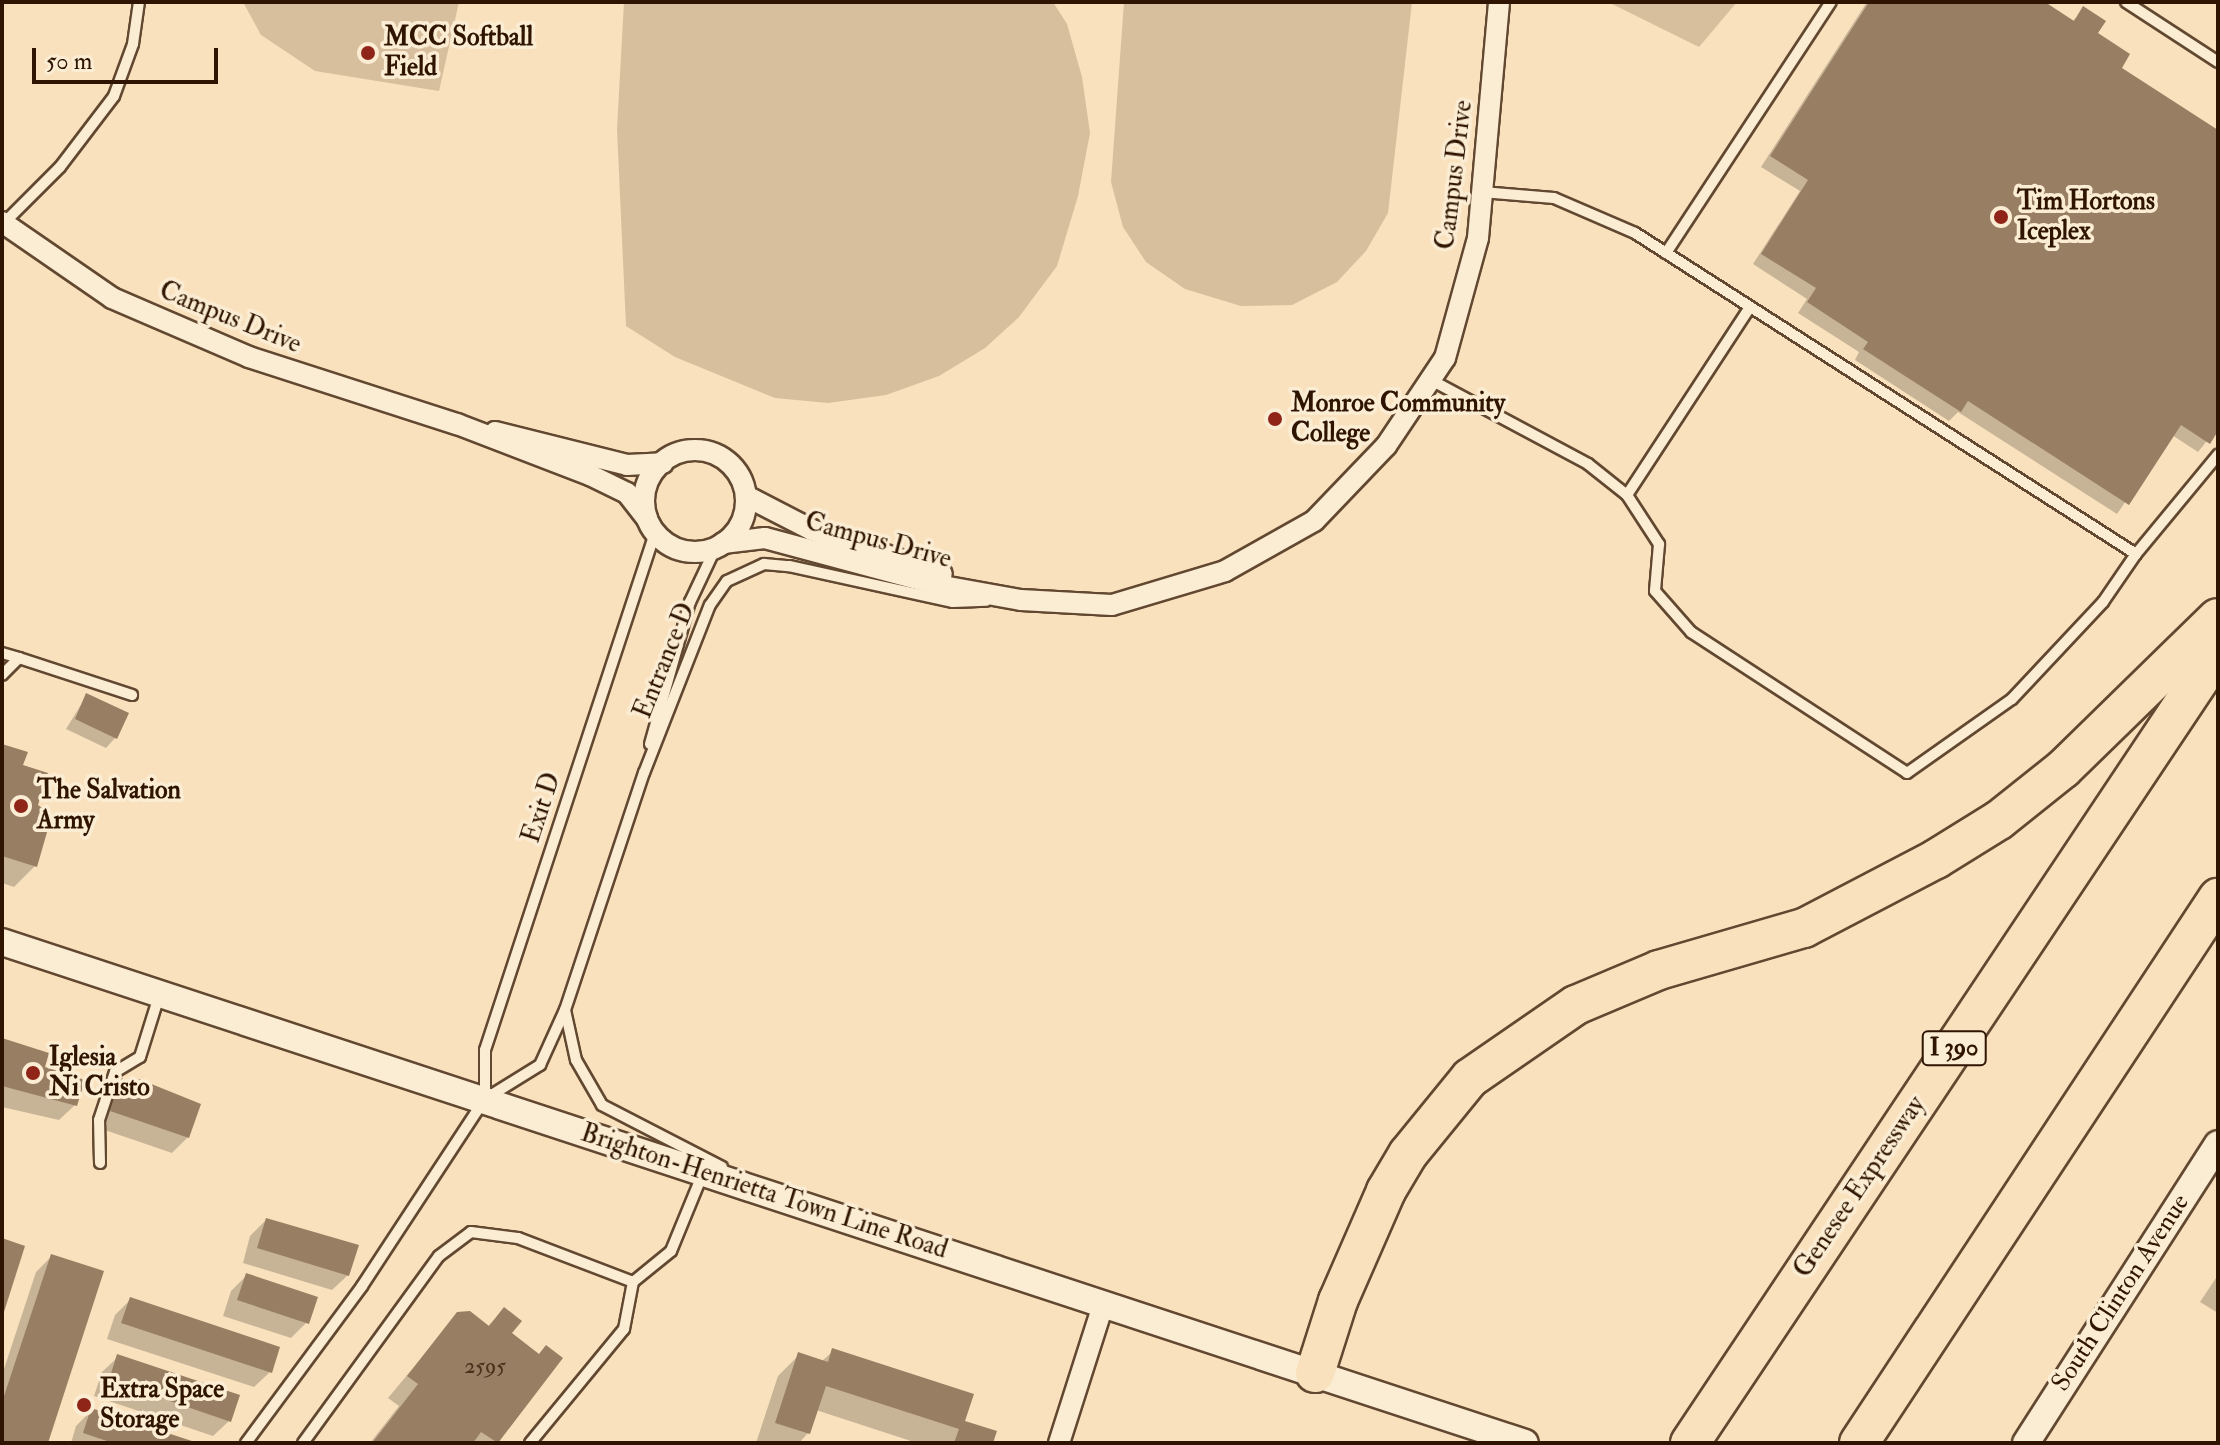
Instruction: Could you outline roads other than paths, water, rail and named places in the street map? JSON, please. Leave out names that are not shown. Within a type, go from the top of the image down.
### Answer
[{"type":"highway","points":[[1315,1373],[1338,1301],[1386,1191],[1408,1154],[1470,1078],[1576,1005],[1659,970],[1804,928],[1936,859],[1999,820],[2063,769],[2218,618]]},
{"type":"highway","name":"Genesee Expressway","points":[[1690,1443],[2218,652]]},
{"type":"highway","points":[[1859,1443],[2218,898]]},
{"type":"street","name":"Campus Drive","points":[[719,546],[765,538],[943,586],[1021,600],[1112,605],[1225,571],[1314,521],[1386,446],[1445,358],[1474,253],[1499,2]]},
{"type":"street","name":"Campus Drive","points":[[3,222],[112,298],[249,357],[457,424],[614,486],[637,502],[651,526]]},
{"type":"street","name":"Campus Drive","points":[[457,424],[627,465],[663,463]]},
{"type":"street","points":[[684,452],[718,456],[732,466],[746,496],[739,528],[719,546],[682,551],[651,526],[647,485],[663,463],[684,452]]},
{"type":"street","name":"Campus Drive","points":[[746,496],[812,530],[1021,600]]},
{"type":"street","name":"Brighton-Henrietta Town Line Road","points":[[2,942],[485,1099],[705,1166],[780,1199],[1525,1443]]},
{"type":"street","name":"South Clinton Avenue","points":[[2026,1443],[2218,1144]]},
{"type":"street","points":[[1059,1443],[1103,1305]]},
{"type":"lane","points":[[3,222],[60,167],[114,96],[133,44],[139,2]]},
{"type":"lane","points":[[1666,253],[1831,2]]},
{"type":"lane","points":[[2126,2],[2218,62]]},
{"type":"lane","points":[[1482,192],[1554,198],[1635,233],[2136,554]]},
{"type":"lane","points":[[1627,495],[1750,307]]},
{"type":"lane","points":[[1431,380],[1588,464],[1627,495],[1659,544],[1655,591],[1691,632],[1907,773],[2012,699],[2103,602],[2136,554],[2218,455]]},
{"type":"lane","name":"Exit D","points":[[485,1099],[485,1050],[651,526]]},
{"type":"lane","name":"Entrance D","points":[[644,773],[666,678],[694,591],[719,546]]},
{"type":"lane","name":"Entrance D","points":[[485,1099],[540,1065],[565,1010],[644,773],[710,605],[727,581],[764,564],[789,566],[953,602],[1021,600]]},
{"type":"lane","points":[[2,653],[132,695]]},
{"type":"lane","points":[[2,675],[19,658]]},
{"type":"lane","points":[[100,1163],[99,1120],[115,1072],[140,1057],[160,994]]},
{"type":"lane","points":[[530,1443],[624,1329],[633,1282],[671,1251],[705,1166],[602,1105],[576,1060],[565,1010]]},
{"type":"lane","points":[[246,1443],[362,1286],[485,1099]]},
{"type":"lane","points":[[303,1443],[439,1256],[471,1232],[518,1238],[633,1282]]},
{"type":"place","name":"MCC Softball Field","points":[[368,53]]},
{"type":"place","name":"Tim Hortons Iceplex","points":[[2001,217]]},
{"type":"place","name":"Monroe Community College","points":[[1275,419]]},
{"type":"place","name":"The Salvation Army","points":[[21,806]]},
{"type":"place","name":"Iglesia Ni Cristo","points":[[33,1073]]},
{"type":"place","name":"Extra Space Storage","points":[[84,1405]]}]
